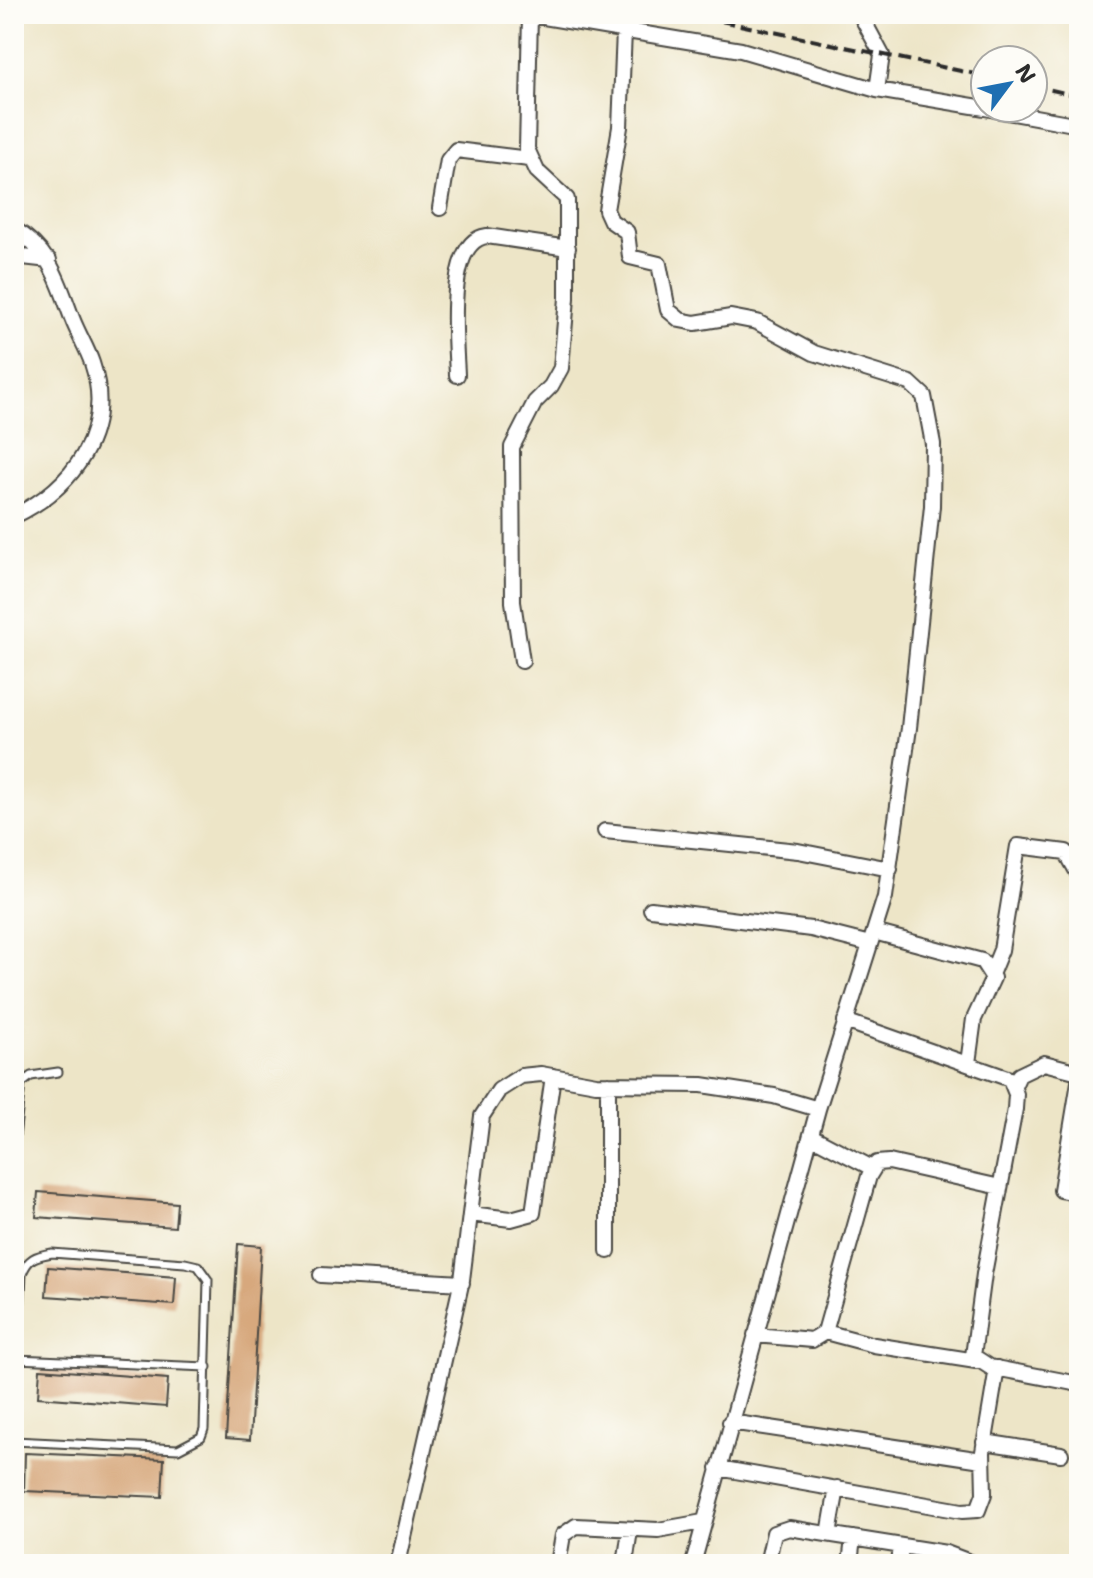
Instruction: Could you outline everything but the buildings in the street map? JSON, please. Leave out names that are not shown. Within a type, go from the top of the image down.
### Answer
[{"type":"street","points":[[529,159],[528,14],[741,50],[877,90],[969,105]]},
{"type":"street","points":[[860,14],[882,55],[877,90]]},
{"type":"street","points":[[624,31],[620,127],[606,210],[611,221],[627,232],[630,257],[659,264],[668,310],[680,320],[695,323],[731,317],[757,322],[814,353],[910,383],[924,396],[933,444],[932,506],[890,869],[872,938],[818,1109],[693,1564]]},
{"type":"street","points":[[1049,120],[1079,125]]},
{"type":"street","points":[[440,208],[448,160],[456,150],[529,159],[567,199],[568,248],[561,368],[551,386],[535,402],[512,447],[511,573],[522,661]]},
{"type":"street","points":[[14,229],[29,238],[49,260],[63,285],[96,378],[95,435],[67,480],[50,496],[14,516]]},
{"type":"street","points":[[457,375],[458,268],[467,249],[480,237],[487,236],[568,248]]},
{"type":"street","points":[[14,256],[49,260]]},
{"type":"street","points":[[605,831],[819,854],[890,869]]},
{"type":"street","points":[[968,1063],[971,1029],[989,994],[992,972],[1001,950],[1018,846],[1066,852],[1079,875]]},
{"type":"street","points":[[651,909],[872,938],[982,961],[992,972]]},
{"type":"street","points":[[845,1021],[1000,1073],[1014,1086]]},
{"type":"street","points":[[976,1361],[973,1356],[975,1333],[1015,1109],[1014,1086],[1019,1075],[1044,1063],[1079,1072]]},
{"type":"street","points":[[398,1564],[462,1283],[482,1116],[507,1082],[527,1074],[608,1084],[702,1085],[774,1096],[818,1109]]},
{"type":"street","points":[[470,1214],[511,1219],[533,1213],[553,1076]]},
{"type":"street","points":[[1079,1082],[1075,1130],[1061,1190],[1079,1193]]},
{"type":"street","points":[[608,1084],[608,1251]]},
{"type":"street","points":[[811,1136],[872,1168]]},
{"type":"street","points":[[755,1335],[812,1340],[825,1332],[872,1168],[877,1163],[889,1162],[1000,1187]]},
{"type":"street","points":[[321,1275],[462,1283]]},
{"type":"street","points":[[825,1332],[874,1345],[976,1361],[1079,1384]]},
{"type":"street","points":[[718,1468],[971,1512],[982,1505],[982,1460],[997,1368]]},
{"type":"street","points":[[730,1422],[982,1460]]},
{"type":"street","points":[[984,1442],[1061,1454]]},
{"type":"street","points":[[829,1534],[837,1488]]},
{"type":"street","points":[[558,1564],[563,1535],[576,1526],[658,1530],[703,1522]]},
{"type":"street","points":[[625,1564],[630,1530]]},
{"type":"street","points":[[767,1564],[771,1538],[780,1530],[829,1534],[946,1553],[975,1564]]},
{"type":"street","points":[[850,1564],[853,1538]]},
{"type":"street","points":[[899,1564],[901,1546]]},
{"type":"lane","points":[[14,1147],[21,1084],[31,1076],[58,1072]]},
{"type":"lane","points":[[14,1434],[22,1274],[34,1256],[52,1253],[198,1266],[208,1280],[207,1367],[204,1429],[192,1444],[152,1449],[14,1441]]},
{"type":"lane","points":[[16,1359],[207,1367]]},
{"type":"railway","points":[[687,14],[969,73]]},
{"type":"railway","points":[[1049,89],[1079,96]]}]
